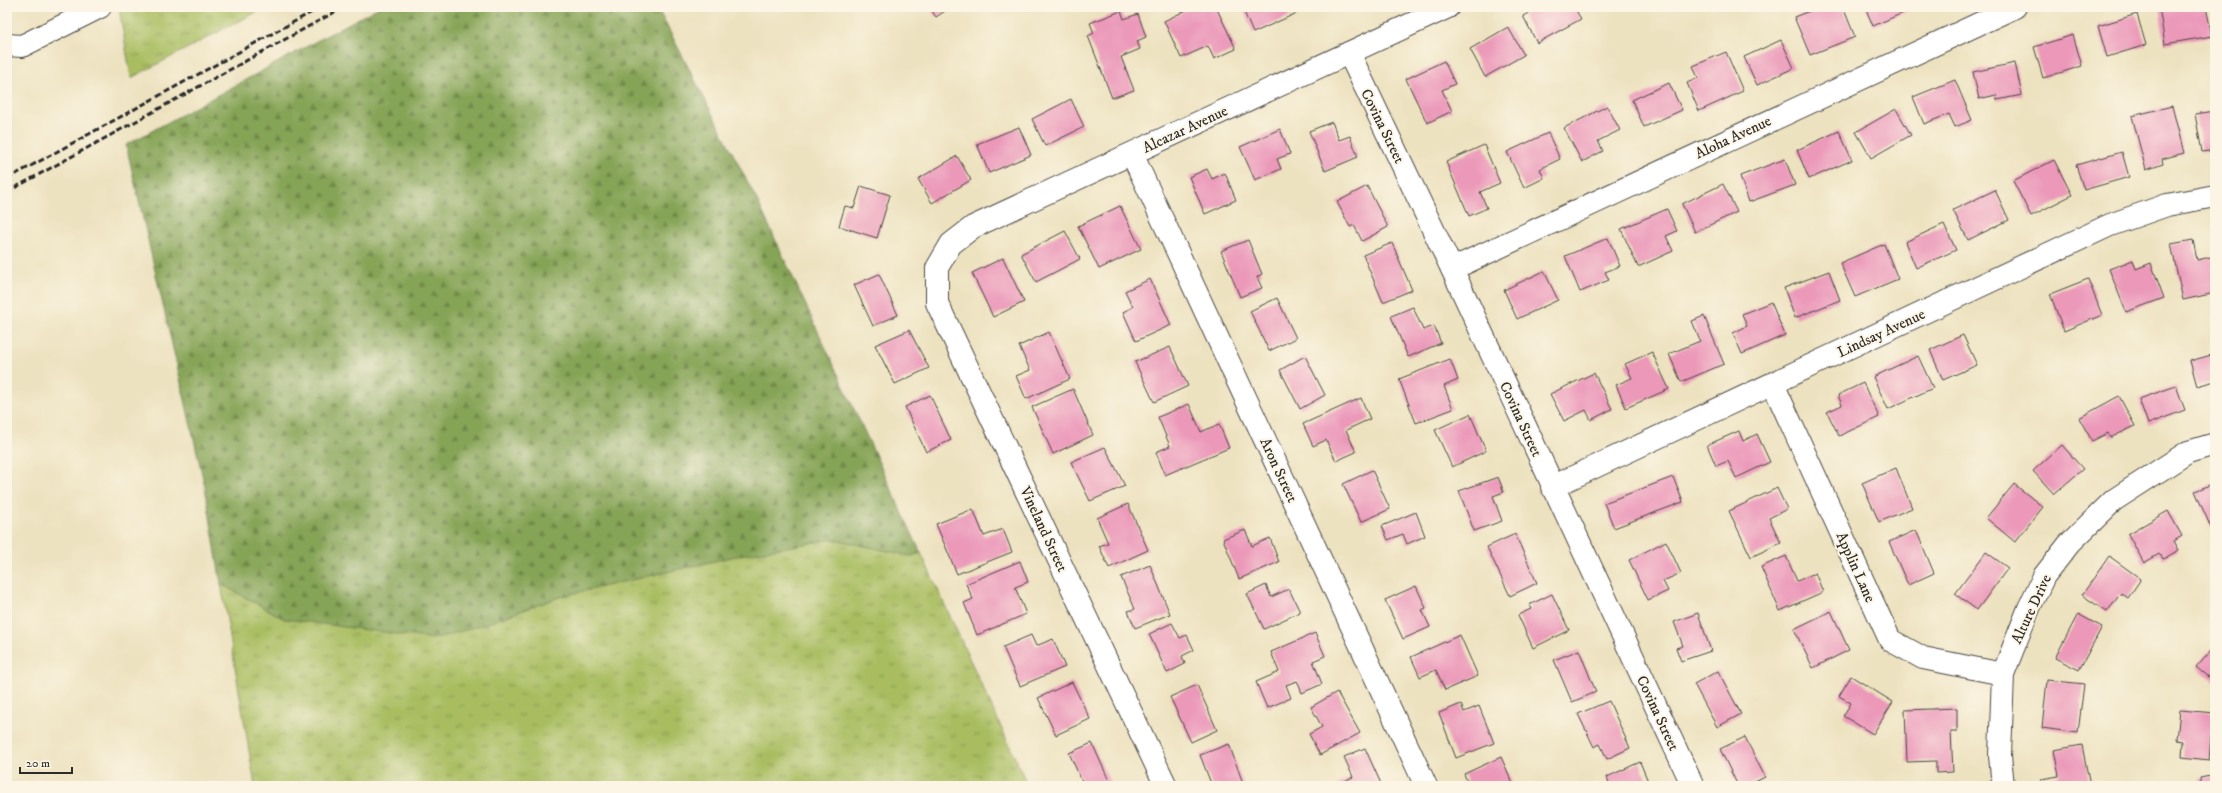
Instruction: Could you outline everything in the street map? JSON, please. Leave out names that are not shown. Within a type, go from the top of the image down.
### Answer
[{"type":"street","points":[[7,45],[22,46],[100,7]]},
{"type":"street","name":"Alcazar Avenue","points":[[937,268],[951,244],[973,227],[1448,7]]},
{"type":"street","name":"Aloha Avenue","points":[[1452,269],[2015,7]]},
{"type":"street","name":"Covina Street","points":[[1349,53],[1452,269],[1552,487],[1693,786]]},
{"type":"street","name":"Aron Street","points":[[1132,154],[1426,786]]},
{"type":"street","name":"Lindsay Avenue","points":[[1552,487],[2110,225],[2167,205],[2215,196]]},
{"type":"street","name":"Vineland Street","points":[[937,268],[937,303],[1166,786]]},
{"type":"street","name":"Applin Lane","points":[[1773,384],[1890,640],[1923,658],[2003,674]]},
{"type":"street","name":"Alture Drive","points":[[2003,786],[2000,756],[2003,674],[2028,608],[2044,576],[2069,544],[2114,500],[2188,452],[2215,444]]},
{"type":"green space","points":[[266,7],[131,78],[119,8]]},
{"type":"green space","points":[[379,7],[657,7],[757,200],[921,553],[911,556],[833,539],[740,555],[562,596],[482,625],[434,639],[285,619],[221,584],[205,487],[126,145]]},
{"type":"green space","points":[[833,539],[911,556],[921,553],[1028,786],[255,786],[221,584],[285,619],[482,625],[562,596],[740,555]]},
{"type":"building","points":[[929,7],[951,7],[936,17]]},
{"type":"building","points":[[1193,7],[1216,7],[1236,49],[1214,59],[1208,46],[1181,58],[1164,21]]},
{"type":"building","points":[[1242,7],[1295,7],[1297,13],[1253,33]]},
{"type":"building","points":[[1540,7],[1574,7],[1581,19],[1537,43],[1523,16]]},
{"type":"building","points":[[1593,7],[1605,7],[1594,11]]},
{"type":"building","points":[[1820,7],[1843,7],[1855,37],[1810,55],[1794,17]]},
{"type":"building","points":[[1865,7],[1912,7],[1912,9],[1873,26]]},
{"type":"building","points":[[2159,7],[2206,7],[2212,36],[2165,44]]},
{"type":"building","points":[[1121,11],[1124,19],[1138,14],[1146,37],[1137,41],[1140,49],[1121,57],[1134,90],[1112,98],[1088,36],[1094,33],[1090,23]]},
{"type":"building","points":[[2137,14],[2146,45],[2107,57],[2098,26]]},
{"type":"building","points":[[1508,27],[1524,55],[1485,77],[1470,49]]},
{"type":"building","points":[[2073,35],[2082,66],[2043,78],[2034,47]]},
{"type":"building","points":[[1781,40],[1794,68],[1757,85],[1744,57]]},
{"type":"building","points":[[1726,52],[1743,91],[1699,111],[1687,83],[1698,78],[1693,66]]},
{"type":"building","points":[[1444,61],[1455,84],[1442,90],[1452,111],[1427,123],[1406,79]]},
{"type":"building","points":[[2015,63],[2022,95],[1997,100],[1996,95],[1979,99],[1973,72]]},
{"type":"building","points":[[1955,80],[1972,120],[1955,127],[1949,114],[1924,124],[1913,97]]},
{"type":"building","points":[[1669,83],[1682,110],[1644,127],[1632,100]]},
{"type":"building","points":[[1071,99],[1084,127],[1045,146],[1032,119]]},
{"type":"building","points":[[1607,106],[1620,130],[1598,141],[1603,151],[1582,162],[1564,128]]},
{"type":"building","points":[[2172,106],[2184,153],[2162,159],[2163,164],[2146,170],[2132,116]]},
{"type":"building","points":[[1896,109],[1911,135],[1871,158],[1856,132]]},
{"type":"building","points":[[2215,111],[2215,150],[2202,152],[2195,114]]},
{"type":"building","points":[[1332,122],[1339,140],[1350,136],[1358,157],[1325,171],[1309,131]]},
{"type":"building","points":[[1019,127],[1031,155],[989,173],[977,144]]},
{"type":"building","points":[[1280,129],[1290,154],[1277,159],[1281,169],[1255,180],[1240,147]]},
{"type":"building","points":[[1839,131],[1852,160],[1809,179],[1797,150]]},
{"type":"building","points":[[1548,133],[1560,159],[1540,169],[1544,178],[1524,188],[1507,152]]},
{"type":"building","points":[[1484,145],[1500,183],[1480,192],[1487,208],[1469,216],[1446,162]]},
{"type":"building","points":[[2122,152],[2129,177],[2084,190],[2076,165]]},
{"type":"building","points":[[957,156],[971,180],[932,203],[918,179]]},
{"type":"building","points":[[1785,159],[1795,185],[1749,202],[1740,176]]},
{"type":"building","points":[[2054,160],[2072,195],[2031,216],[2013,181]]},
{"type":"building","points":[[1207,169],[1212,179],[1225,173],[1236,200],[1205,214],[1189,177]]},
{"type":"building","points":[[1723,184],[1737,212],[1695,232],[1682,204]]},
{"type":"building","points":[[861,186],[890,195],[877,238],[839,226],[845,206],[854,208]]},
{"type":"building","points":[[1367,186],[1388,227],[1362,241],[1354,225],[1350,227],[1337,202]]},
{"type":"building","points":[[1995,190],[2009,220],[1968,240],[1953,210]]},
{"type":"building","points":[[1120,206],[1141,249],[1099,269],[1078,226]]},
{"type":"building","points":[[1667,209],[1677,231],[1666,236],[1673,251],[1638,267],[1621,229]]},
{"type":"building","points":[[1944,224],[1956,250],[1916,268],[1905,242]]},
{"type":"building","points":[[1065,231],[1080,259],[1036,282],[1021,254]]},
{"type":"building","points":[[1608,238],[1620,266],[1605,272],[1609,280],[1580,292],[1565,256]]},
{"type":"building","points":[[1248,240],[1262,274],[1257,277],[1262,288],[1240,297],[1221,251]]},
{"type":"building","points":[[2193,240],[2197,260],[2215,256],[2215,293],[2183,300],[2171,244]]},
{"type":"building","points":[[1392,243],[1412,290],[1383,302],[1363,255]]},
{"type":"building","points":[[1884,244],[1898,279],[1855,297],[1840,263]]},
{"type":"building","points":[[1003,258],[1024,302],[993,317],[972,273]]},
{"type":"building","points":[[2133,260],[2136,269],[2151,263],[2164,298],[2126,312],[2109,269]]},
{"type":"building","points":[[1544,271],[1558,300],[1517,319],[1504,290]]},
{"type":"building","points":[[1829,271],[1840,300],[1795,318],[1784,288]]},
{"type":"building","points":[[879,274],[898,315],[873,326],[854,285]]},
{"type":"building","points":[[1150,279],[1171,325],[1136,341],[1123,312],[1133,307],[1125,291]]},
{"type":"building","points":[[2088,279],[2102,315],[2064,331],[2050,294]]},
{"type":"building","points":[[1277,298],[1296,338],[1269,351],[1250,311]]},
{"type":"building","points":[[1771,302],[1785,335],[1742,354],[1733,333],[1747,326],[1742,314]]},
{"type":"building","points":[[1413,307],[1423,330],[1434,326],[1441,343],[1408,357],[1391,316]]},
{"type":"building","points":[[1704,316],[1724,364],[1681,382],[1669,354],[1700,341],[1692,321]]},
{"type":"building","points":[[909,330],[929,368],[895,384],[875,345]]},
{"type":"building","points":[[1049,332],[1070,379],[1026,399],[1016,376],[1030,370],[1019,346]]},
{"type":"building","points":[[1963,335],[1977,365],[1943,380],[1930,350]]},
{"type":"building","points":[[1170,347],[1188,386],[1154,402],[1135,362]]},
{"type":"building","points":[[1652,352],[1669,389],[1626,408],[1616,385],[1632,378],[1625,364]]},
{"type":"building","points":[[2215,354],[2215,381],[2197,386],[2190,361]]},
{"type":"building","points":[[1305,356],[1325,395],[1300,409],[1280,370]]},
{"type":"building","points":[[1918,356],[1933,388],[1888,409],[1873,377]]},
{"type":"building","points":[[1450,359],[1458,380],[1444,386],[1453,409],[1416,423],[1399,379]]},
{"type":"building","points":[[1594,373],[1612,409],[1591,420],[1586,410],[1564,421],[1550,394]]},
{"type":"building","points":[[1863,383],[1879,417],[1839,436],[1827,412],[1842,405],[1838,395]]},
{"type":"building","points":[[2176,386],[2185,410],[2148,424],[2139,399]]},
{"type":"building","points":[[1073,389],[1093,435],[1053,454],[1032,407]]},
{"type":"building","points":[[930,395],[951,440],[926,452],[905,407]]},
{"type":"building","points":[[2119,396],[2135,426],[2110,438],[2108,433],[2092,441],[2079,418]]},
{"type":"building","points":[[1361,398],[1370,419],[1346,430],[1356,452],[1336,461],[1326,440],[1313,446],[1303,424]]},
{"type":"building","points":[[1189,404],[1201,432],[1219,424],[1229,448],[1165,475],[1156,452],[1170,446],[1158,417]]},
{"type":"building","points":[[1470,414],[1486,451],[1452,467],[1435,430]]},
{"type":"building","points":[[1739,431],[1743,441],[1757,434],[1770,462],[1736,478],[1728,461],[1716,466],[1707,445]]},
{"type":"building","points":[[2062,445],[2083,469],[2054,494],[2033,471]]},
{"type":"building","points":[[1105,447],[1125,486],[1090,501],[1071,462]]},
{"type":"building","points":[[1896,468],[1912,508],[1879,522],[1862,483]]},
{"type":"building","points":[[1372,470],[1390,509],[1361,522],[1343,484]]},
{"type":"building","points":[[1498,477],[1504,492],[1493,496],[1502,521],[1474,531],[1459,491]]},
{"type":"building","points":[[1673,477],[1683,502],[1614,528],[1604,503]]},
{"type":"building","points":[[2215,483],[2215,537],[2195,491]]},
{"type":"building","points":[[2014,484],[2043,507],[2015,542],[1986,518]]},
{"type":"building","points":[[1777,488],[1787,509],[1769,518],[1781,543],[1751,557],[1729,511]]},
{"type":"building","points":[[1128,504],[1148,550],[1109,568],[1099,546],[1108,543],[1097,518]]},
{"type":"building","points":[[973,509],[984,536],[1003,529],[1012,552],[957,574],[936,524]]},
{"type":"building","points":[[2168,511],[2182,536],[2174,541],[2179,550],[2163,559],[2159,554],[2144,563],[2128,534]]},
{"type":"building","points":[[1416,512],[1425,536],[1407,544],[1403,534],[1388,540],[1382,526]]},
{"type":"building","points":[[1245,530],[1252,546],[1270,538],[1279,562],[1239,579],[1223,539]]},
{"type":"building","points":[[1916,530],[1934,573],[1908,585],[1889,542]]},
{"type":"building","points":[[1515,534],[1537,583],[1510,596],[1487,547]]},
{"type":"building","points":[[1666,541],[1681,573],[1663,581],[1668,591],[1648,600],[1629,560]]},
{"type":"building","points":[[1986,552],[2008,568],[1977,610],[1955,594]]},
{"type":"building","points":[[1786,556],[1797,581],[1815,573],[1823,592],[1780,611],[1761,567]]},
{"type":"building","points":[[2109,556],[2141,579],[2128,598],[2121,593],[2107,612],[2082,595]]},
{"type":"building","points":[[1020,561],[1028,582],[1015,587],[1026,614],[977,635],[964,603],[973,599],[966,584]]},
{"type":"building","points":[[1150,565],[1170,614],[1135,628],[1128,611],[1135,609],[1121,577]]},
{"type":"building","points":[[1266,585],[1271,597],[1289,589],[1300,612],[1264,629],[1247,594]]},
{"type":"building","points":[[1416,586],[1426,608],[1422,610],[1430,627],[1403,639],[1385,600]]},
{"type":"building","points":[[1552,594],[1569,630],[1533,648],[1518,615],[1531,609],[1529,605]]},
{"type":"building","points":[[1831,611],[1849,650],[1813,668],[1794,629]]},
{"type":"building","points":[[1698,613],[1711,651],[1681,661],[1676,648],[1683,646],[1674,622]]},
{"type":"building","points":[[2078,614],[2102,627],[2079,670],[2055,658]]},
{"type":"building","points":[[1172,623],[1180,638],[1187,635],[1194,650],[1182,656],[1185,664],[1167,673],[1149,634]]},
{"type":"building","points":[[1315,633],[1325,656],[1313,661],[1322,684],[1302,693],[1297,681],[1286,685],[1291,698],[1267,708],[1256,682],[1279,672],[1271,652]]},
{"type":"building","points":[[1031,635],[1036,646],[1053,639],[1065,667],[1020,686],[1003,647]]},
{"type":"building","points":[[1460,635],[1478,676],[1445,690],[1436,670],[1420,677],[1411,657]]},
{"type":"building","points":[[2215,645],[2215,683],[2196,667]]},
{"type":"building","points":[[1579,650],[1596,692],[1572,702],[1554,660]]},
{"type":"building","points":[[1718,671],[1741,714],[1717,727],[1694,684]]},
{"type":"building","points":[[1851,676],[1893,702],[1873,734],[1843,716],[1851,703],[1839,696]]},
{"type":"building","points":[[2047,680],[2084,684],[2078,733],[2042,728]]},
{"type":"building","points":[[1072,682],[1090,719],[1056,735],[1038,698]]},
{"type":"building","points":[[1197,685],[1217,730],[1191,742],[1170,697]]},
{"type":"building","points":[[1337,692],[1360,733],[1320,755],[1309,734],[1322,727],[1311,707]]},
{"type":"building","points":[[1609,701],[1630,748],[1607,759],[1600,744],[1594,747],[1578,714]]},
{"type":"building","points":[[1461,704],[1464,712],[1479,706],[1494,743],[1456,758],[1439,713]]},
{"type":"building","points":[[1957,708],[1957,732],[1951,732],[1953,772],[1936,773],[1936,761],[1907,762],[1905,710]]},
{"type":"building","points":[[2180,710],[2215,713],[2215,736],[2211,736],[2209,760],[2182,757],[2183,741],[2177,740]]},
{"type":"building","points":[[1745,737],[1765,777],[1747,786],[1738,786],[1720,749]]},
{"type":"building","points":[[1092,743],[1111,785],[1109,786],[1084,786],[1069,753]]},
{"type":"building","points":[[1229,744],[1244,786],[1212,786],[1200,755]]},
{"type":"building","points":[[2082,745],[2090,786],[2043,786],[2041,779],[2059,776],[2054,750]]},
{"type":"building","points":[[1365,748],[1382,786],[1339,786],[1338,784],[1353,777],[1344,757]]},
{"type":"building","points":[[1501,757],[1514,786],[1469,786],[1464,774]]},
{"type":"building","points":[[1640,762],[1650,786],[1610,786],[1607,777]]},
{"type":"building","points":[[2215,775],[2215,786],[2201,786],[2200,778]]},
{"type":"railway","points":[[7,179],[321,7]]},
{"type":"railway","points":[[7,192],[344,7]]}]
